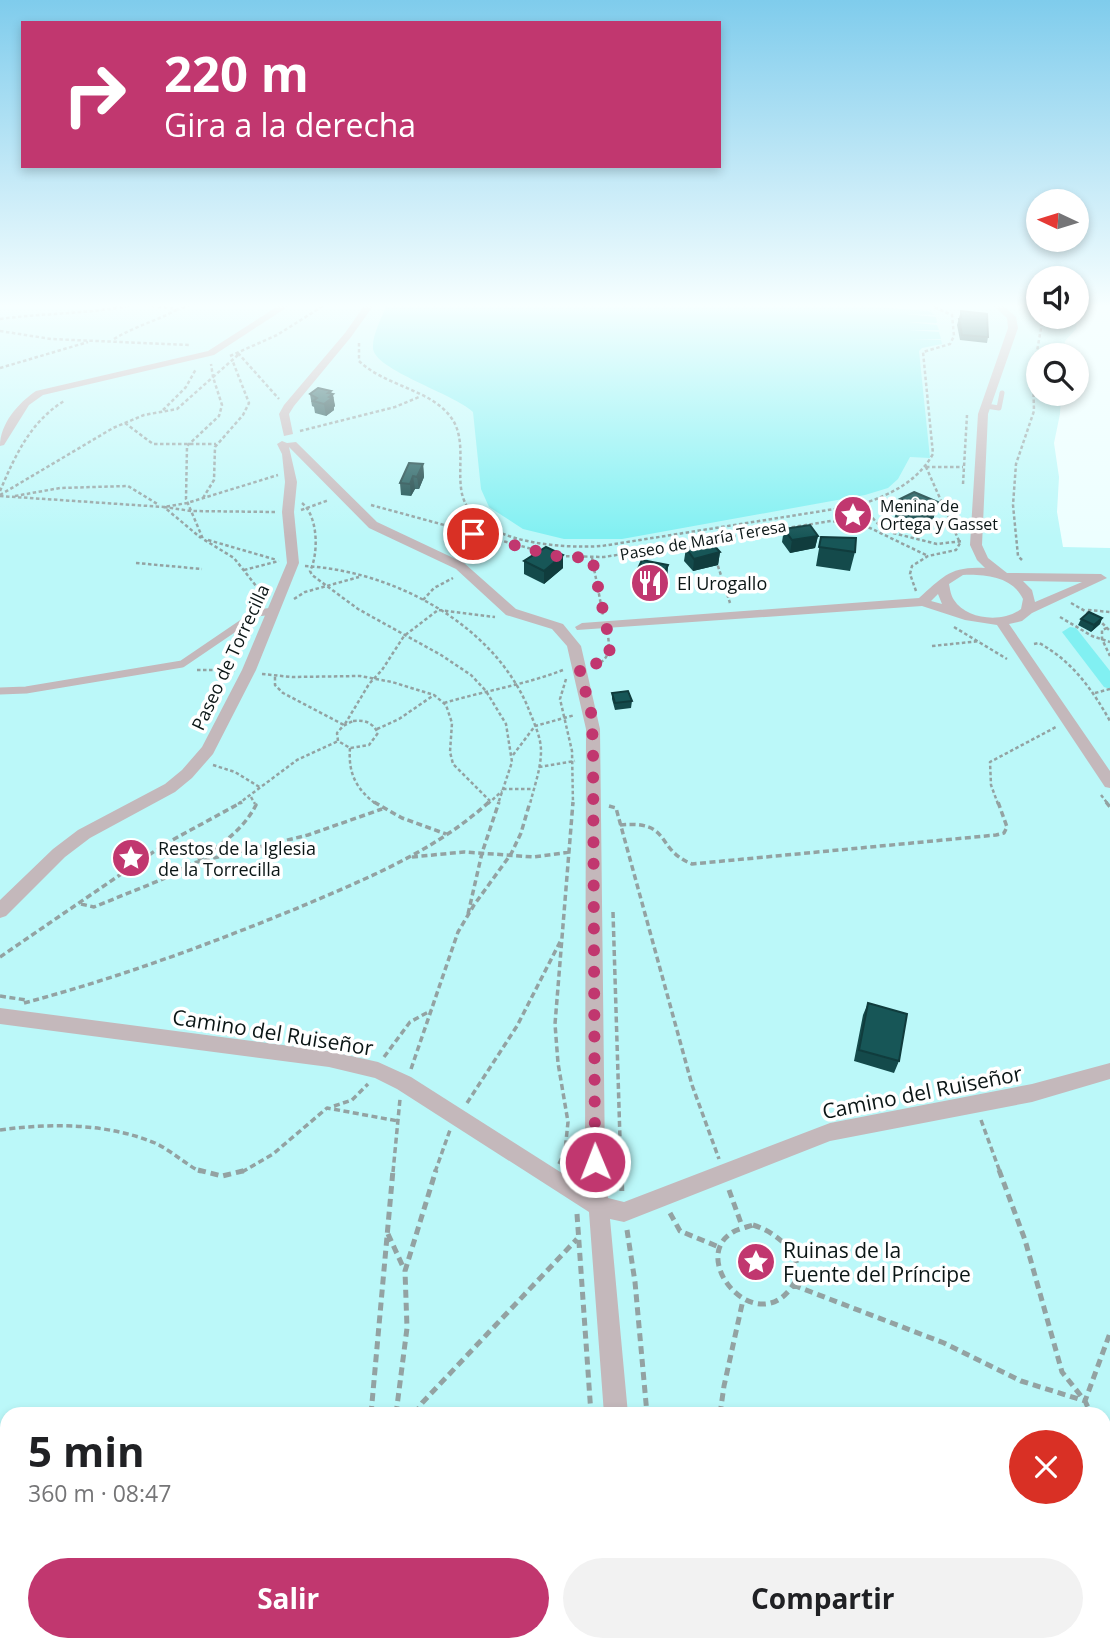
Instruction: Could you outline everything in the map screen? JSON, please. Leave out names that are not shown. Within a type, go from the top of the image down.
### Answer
[{"type":"street","points":[[0,443],[25,403],[40,393],[88,383]]},
{"type":"street","points":[[289,405],[307,383]]},
{"type":"street","points":[[993,383],[985,406],[981,439],[976,545],[984,560],[1003,576],[1018,584],[1027,594],[1027,610]]},
{"type":"street","name":"Paseo de Torrecilla","points":[[0,911],[59,853],[84,834],[170,788],[200,762],[227,716],[293,565],[288,512],[292,495],[289,439],[284,420],[289,405]]},
{"type":"street","points":[[289,439],[352,507],[383,531],[444,557],[468,572],[511,612],[569,630],[605,624],[920,598],[943,586],[949,577],[963,572],[981,571],[1003,576],[1106,577]]},
{"type":"street","points":[[920,598],[978,620],[1001,622],[1018,618],[1027,610],[1106,577]]},
{"type":"street","points":[[943,586],[945,599],[958,612]]},
{"type":"street","points":[[1001,622],[1110,783]]},
{"type":"street","points":[[569,630],[574,646],[576,670],[591,712],[594,760],[595,1134],[598,1206],[615,1407]]},
{"type":"street","name":"Camino del Ruiseñor","points":[[0,1016],[329,1059],[378,1070],[458,1115],[577,1194],[598,1206],[624,1212],[830,1132],[975,1105],[1053,1088],[1110,1071]]},
{"type":"lane","points":[[985,406],[999,408],[1002,394]]},
{"type":"lane","points":[[0,691],[26,690],[182,664],[257,613],[272,608]]},
{"type":"path","points":[[163,411],[188,383]]},
{"type":"path","points":[[0,494],[125,423],[177,409],[206,383]]},
{"type":"path","points":[[215,383],[222,405],[219,416],[187,446],[187,503],[203,539],[293,565],[326,566],[402,589],[424,600],[495,650],[520,685],[539,737],[539,767],[521,834],[510,855],[468,914]]},
{"type":"path","points":[[203,498],[214,480],[213,456],[216,444],[249,403],[247,392],[240,383]]},
{"type":"path","points":[[268,383],[281,404],[289,405]]},
{"type":"path","points":[[392,383],[449,415],[459,442],[461,494],[466,508],[482,524],[523,538],[575,547],[617,545],[860,505],[902,491],[926,467],[933,454],[926,383]]},
{"type":"path","points":[[1022,560],[1018,556],[1013,505],[1016,464],[1034,411],[1033,383]]},
{"type":"path","points":[[289,439],[334,420],[395,407],[419,397]]},
{"type":"path","points":[[0,494],[34,427],[49,410],[67,400]]},
{"type":"path","points":[[963,488],[968,409]]},
{"type":"path","points":[[125,423],[153,444],[216,444]]},
{"type":"path","points":[[926,467],[943,470],[950,466],[963,467]]},
{"type":"path","points":[[926,467],[960,543]]},
{"type":"path","points":[[164,507],[187,503],[290,473]]},
{"type":"path","points":[[10,497],[60,488],[128,486],[164,507],[203,539],[228,554],[244,570],[272,608],[305,592],[360,576]]},
{"type":"path","points":[[0,494],[10,497],[164,507],[191,512],[288,512],[309,509],[332,499],[323,490]]},
{"type":"path","points":[[292,495],[309,509],[314,540],[314,566],[310,571],[312,575],[326,587],[471,675],[486,691],[506,724],[513,755]]},
{"type":"path","points":[[352,507],[379,505],[543,552]]},
{"type":"path","points":[[860,505],[885,531],[925,542],[960,543]]},
{"type":"path","name":"Paseo de María Teresa","points":[[555,556],[592,558],[831,521],[851,522],[885,531],[928,556]]},
{"type":"path","points":[[473,534],[482,524]]},
{"type":"path","points":[[698,532],[718,563],[733,615]]},
{"type":"path","points":[[920,598],[910,571],[912,566],[928,556],[956,550],[964,533]]},
{"type":"path","points":[[444,703],[601,664],[609,656],[610,644],[592,558]]},
{"type":"path","points":[[244,570],[279,561]]},
{"type":"path","points":[[136,563],[202,569]]},
{"type":"path","points":[[424,600],[442,582],[468,572]]},
{"type":"path","points":[[1060,597],[1084,610],[1108,630]]},
{"type":"path","points":[[338,741],[337,733],[404,636],[438,610],[488,617]]},
{"type":"path","points":[[1084,610],[1110,612]]},
{"type":"path","points":[[1060,617],[1110,642]]},
{"type":"path","points":[[953,626],[999,652],[1011,664]]},
{"type":"path","points":[[1108,630],[1102,630],[1102,639],[1110,656]]},
{"type":"path","points":[[932,646],[980,641]]},
{"type":"path","points":[[1039,643],[1057,653],[1095,693],[1110,721]]},
{"type":"path","points":[[182,664],[193,670],[249,670],[275,677],[374,678],[434,695],[444,703],[454,729],[450,752],[453,764],[490,802]]},
{"type":"path","points":[[551,1177],[567,1151],[568,1136],[554,1016],[570,852],[573,762],[572,744],[559,698],[562,685],[576,670]]},
{"type":"path","points":[[275,677],[275,685],[283,693],[344,725],[366,721],[377,729]]},
{"type":"path","points":[[1095,693],[1110,690]]},
{"type":"path","points":[[377,729],[400,719],[434,695]]},
{"type":"path","points":[[372,1407],[398,1121],[404,1083],[418,1057],[447,961],[468,914],[482,853],[513,755],[535,726],[591,712]]},
{"type":"path","points":[[620,825],[644,822],[652,824],[675,855],[683,862],[692,864],[1004,833],[1007,827],[991,785],[990,762],[1056,727],[1048,717]]},
{"type":"path","points":[[338,741],[350,748],[369,745],[377,737],[377,729]]},
{"type":"path","points":[[0,957],[166,844],[203,821],[251,797],[297,760],[338,741]]},
{"type":"path","points":[[350,748],[347,763],[350,777],[366,796],[382,808],[446,834]]},
{"type":"path","points":[[539,767],[594,760]]},
{"type":"path","points":[[200,762],[235,772],[261,788]]},
{"type":"path","points":[[1094,784],[1110,807]]},
{"type":"path","points":[[19,1005],[70,991],[215,942],[410,857],[465,824],[503,790],[534,789]]},
{"type":"path","points":[[81,904],[94,907],[163,879],[193,863],[229,838],[249,818],[256,805],[251,797]]},
{"type":"path","points":[[607,818],[606,805],[616,808],[692,1085],[742,1226]]},
{"type":"path","points":[[193,863],[308,835],[382,808]]},
{"type":"path","points":[[410,857],[464,852],[534,857],[570,852]]},
{"type":"path","points":[[613,909],[619,1172],[635,1282],[646,1407]]},
{"type":"path","points":[[397,1407],[407,1328],[405,1271],[443,1145],[458,1115],[517,1026],[562,937]]},
{"type":"path","points":[[0,996],[28,1001]]},
{"type":"path","points":[[975,1105],[1025,1240],[1062,1372],[1088,1407]]},
{"type":"path","points":[[0,1130],[49,1124],[127,1136],[154,1143],[190,1167],[215,1176],[237,1174],[261,1164],[327,1108],[398,1121]]},
{"type":"path","points":[[577,1194],[577,1239],[590,1407]]},
{"type":"path","points":[[663,1198],[677,1230],[719,1247]]},
{"type":"path","points":[[742,1226],[764,1227],[785,1240],[795,1262],[793,1285],[786,1294],[766,1304],[743,1299],[724,1282],[717,1258],[719,1247],[732,1231],[742,1226]]},
{"type":"path","points":[[388,1233],[405,1271]]},
{"type":"path","points":[[419,1407],[577,1239]]},
{"type":"path","points":[[793,1285],[833,1303],[944,1343],[1021,1381],[1085,1401]]},
{"type":"path","points":[[720,1407],[743,1299]]},
{"type":"path","points":[[1085,1401],[1110,1333]]},
{"type":"shaded area","points":[[0,383],[1026,383],[1026,406],[1060,406],[1054,443],[1059,477],[1057,512],[1063,547],[1110,548],[1110,1407],[0,1407]]},
{"type":"shaded area","points":[[420,383],[922,383],[930,458],[910,457],[898,479],[888,488],[865,495],[622,539],[564,539],[523,529],[489,507],[481,489],[473,412]]},
{"type":"building","points":[[318,388],[331,391],[328,393],[333,394],[329,397],[332,398],[324,404],[313,401],[317,398],[310,394]]},
{"type":"building","points":[[409,463],[423,464],[410,484],[400,483]]},
{"type":"building","points":[[914,492],[938,502],[928,511],[900,499]]},
{"type":"building","points":[[810,525],[818,536],[792,540],[784,529]]},
{"type":"building","points":[[821,537],[856,538],[855,552],[819,547]]},
{"type":"building","points":[[711,542],[720,552],[694,559],[686,548]]},
{"type":"building","points":[[546,547],[563,555],[544,571],[524,561]]},
{"type":"building","points":[[642,560],[668,565],[661,580],[635,575]]},
{"type":"building","points":[[1089,612],[1102,618],[1094,625],[1081,619]]},
{"type":"building","points":[[628,691],[632,701],[615,703],[612,693]]},
{"type":"building","points":[[868,1003],[907,1014],[899,1061],[859,1050]]},
{"type":"waterway","points":[[1070,632],[1110,683]]},
{"type":"place","name":"Menina de Ortega y Gasset","points":[[853,515]]},
{"type":"place","name":"El Urogallo","points":[[650,583]]},
{"type":"place","name":"Restos de la Iglesia de la Torrecilla","points":[[131,858]]},
{"type":"place","name":"Ruinas de la Fuente del Príncipe","points":[[756,1262]]},
{"type":"route","points":[[473,534],[555,556],[592,558],[610,644],[609,656],[604,662],[579,667],[591,712],[593,744],[595,1162]]}]
